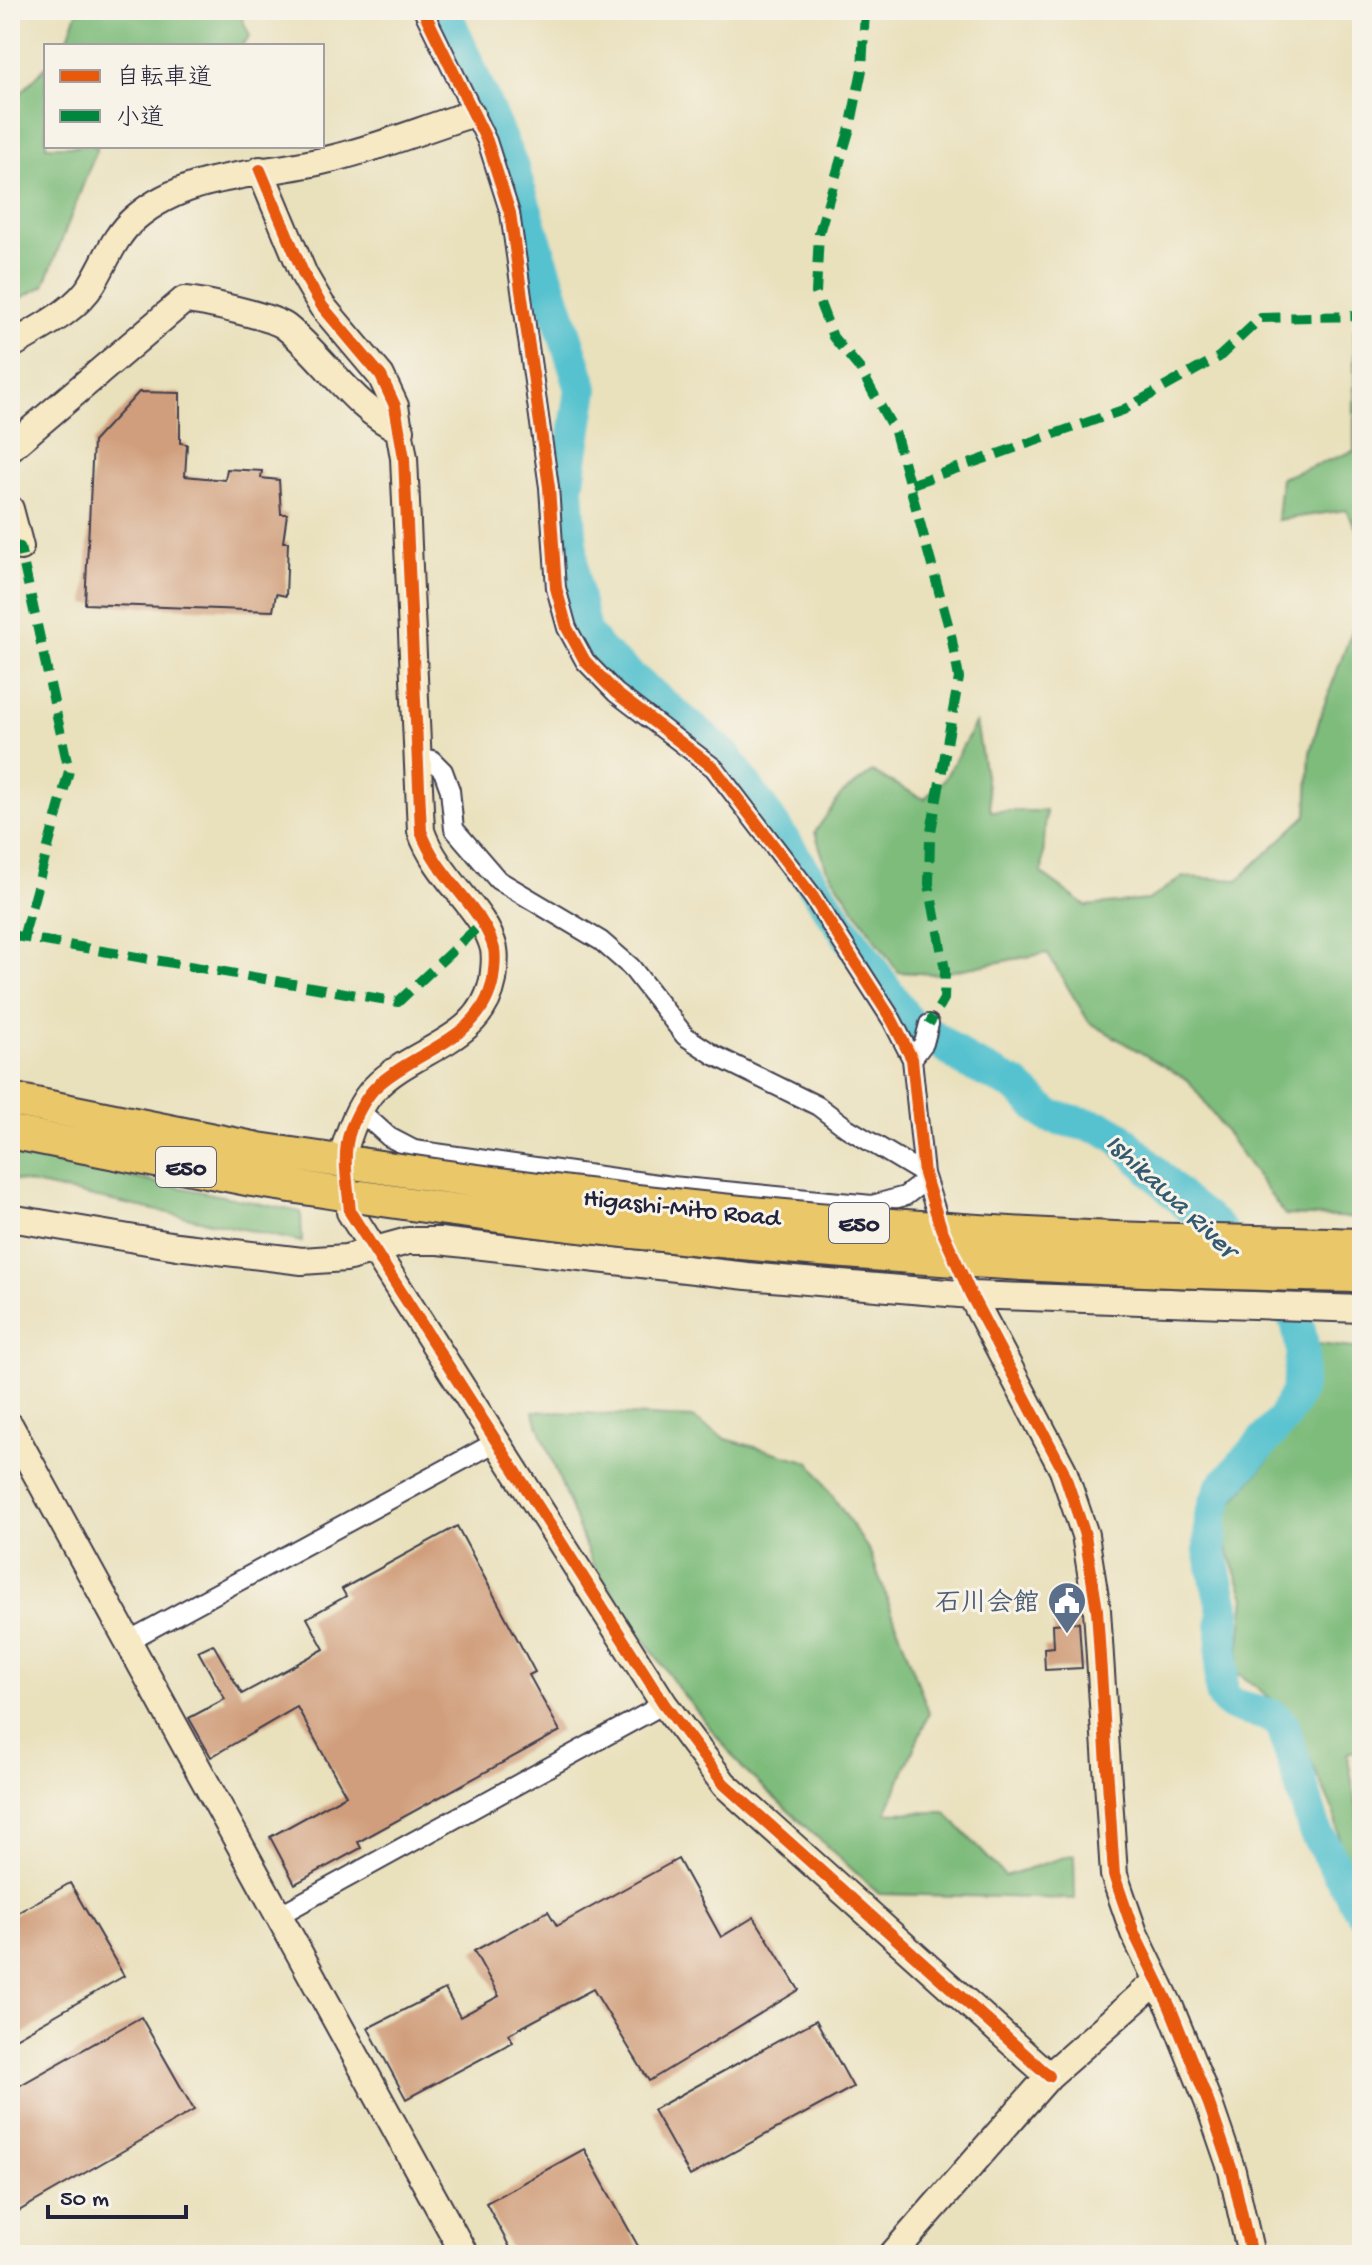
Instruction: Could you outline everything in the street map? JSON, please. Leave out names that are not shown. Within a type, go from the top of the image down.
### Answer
[{"type":"highway","name":"Higashi-Mito Road","points":[[10,1099],[258,1149],[352,1156],[570,1194],[818,1220],[1088,1237],[1362,1245]]},
{"type":"highway","name":"Higashi-Mito Road","points":[[10,1132],[356,1204],[830,1253],[1164,1272],[1362,1276]]},
{"type":"street","points":[[423,10],[471,114],[487,141],[510,213],[542,426],[556,588],[567,628],[585,661],[616,693],[714,768],[813,897],[892,1020],[912,1059],[925,1177],[941,1228],[971,1295],[1063,1470],[1085,1535],[1097,1610],[1114,1875],[1134,1933],[1209,2104],[1232,2171],[1251,2255]]},
{"type":"street","points":[[10,346],[77,302],[92,284],[117,238],[135,217],[212,180],[325,161],[471,114]]},
{"type":"street","points":[[260,170],[304,275],[322,306],[381,376],[401,430],[421,831],[429,856],[482,923],[494,950],[490,994],[479,1016],[463,1031],[375,1088],[360,1111],[352,1156]]},
{"type":"street","points":[[10,448],[184,300],[283,324],[386,423],[401,430]]},
{"type":"street","points":[[10,509],[20,547]]},
{"type":"street","points":[[416,756],[432,760],[443,771],[450,790],[454,829],[498,880],[601,941],[631,967],[685,1036],[714,1055],[818,1106],[925,1177]]},
{"type":"street","points":[[912,1059],[927,1034]]},
{"type":"street","points":[[360,1111],[389,1137],[414,1150],[657,1184],[872,1205],[905,1196],[925,1177]]},
{"type":"street","points":[[356,1204],[373,1251],[664,1704],[724,1784],[747,1809],[1049,2076]]},
{"type":"street","points":[[10,1218],[177,1246],[302,1261],[327,1261],[408,1241],[439,1241],[747,1276],[971,1295],[1349,1309]]},
{"type":"street","points":[[10,1426],[281,1914],[465,2255]]},
{"type":"street","points":[[128,1641],[496,1442]]},
{"type":"street","points":[[281,1914],[664,1704]]},
{"type":"street","points":[[892,2255],[1049,2076],[1157,1981]]},
{"type":"green space","points":[[78,10],[238,10],[250,36],[243,44],[66,44]]},
{"type":"green space","points":[[44,68],[44,148],[97,148],[44,286],[10,304],[10,105]]},
{"type":"green space","points":[[1362,327],[1362,538],[1346,510],[1277,520],[1281,478],[1354,451],[1354,330]]},
{"type":"green space","points":[[1362,604],[1362,1218],[1285,1215],[1189,1081],[1089,1022],[1047,953],[937,974],[898,972],[826,867],[815,832],[841,795],[872,772],[924,799],[944,780],[976,722],[991,811],[1046,811],[1042,874],[1086,906],[1148,900],[1183,877],[1238,880],[1307,815],[1310,753],[1321,714]]},
{"type":"green space","points":[[10,1153],[301,1212],[302,1242],[10,1179]]},
{"type":"green space","points":[[1317,1344],[1362,1349],[1362,1749],[1347,1753],[1362,1838],[1362,1890],[1345,1869],[1334,1812],[1304,1746],[1274,1701],[1237,1672],[1245,1597],[1217,1521],[1270,1458]]},
{"type":"green space","points":[[533,1411],[693,1418],[726,1439],[810,1462],[870,1552],[929,1713],[886,1813],[945,1812],[1005,1876],[1074,1854],[1075,1899],[879,1894],[744,1770],[678,1688],[591,1561]]},
{"type":"building","points":[[139,392],[180,393],[180,443],[187,444],[185,476],[225,480],[227,469],[262,471],[261,478],[279,480],[281,514],[287,514],[283,542],[288,542],[286,596],[276,594],[273,611],[85,604],[93,442]]},
{"type":"building","points":[[457,1526],[535,1672],[529,1675],[560,1731],[358,1842],[361,1848],[295,1884],[270,1837],[346,1795],[297,1707],[211,1757],[189,1718],[225,1699],[198,1651],[213,1644],[242,1694],[324,1649],[307,1618],[346,1596],[342,1589]]},
{"type":"building","name":"石川会館","points":[[1079,1622],[1082,1668],[1045,1670],[1044,1648],[1054,1647],[1053,1624]]},
{"type":"building","points":[[678,1859],[721,1937],[754,1917],[799,1990],[649,2081],[593,1989],[509,2034],[513,2042],[406,2099],[368,2028],[445,1989],[460,2017],[499,1996],[474,1951],[548,1911],[557,1926]]},
{"type":"building","points":[[70,1883],[124,1976],[10,2041],[10,1917]]},
{"type":"building","points":[[141,2017],[194,2110],[10,2216],[10,2091]]},
{"type":"building","points":[[816,2020],[853,2087],[690,2176],[653,2110]]},
{"type":"building","points":[[584,2149],[643,2255],[514,2255],[486,2203]]},
{"type":"waterway","name":"Ishikawa River","points":[[444,10],[512,168],[582,389],[567,487],[573,580],[584,632],[600,652],[726,757],[912,1028],[934,1037],[967,1062],[1015,1085],[1049,1116],[1103,1128],[1120,1138],[1184,1202],[1215,1226],[1297,1320],[1303,1351],[1298,1391],[1283,1419],[1221,1489],[1211,1516],[1210,1551],[1224,1611],[1221,1687],[1230,1703],[1268,1715],[1283,1726],[1315,1831],[1362,1912]]},
{"type":"marked path","points":[[865,10],[862,70],[850,128],[819,233],[816,293],[833,337],[860,369],[895,432],[951,635],[959,678],[930,837],[929,884],[945,970],[944,999],[929,1024]]},
{"type":"marked path","points":[[912,484],[1123,410],[1219,357],[1261,318],[1362,316]]},
{"type":"marked path","points":[[10,545],[20,547],[69,771],[23,938]]},
{"type":"marked path","points":[[10,935],[398,1002],[482,923]]},
{"type":"cycle path","points":[[423,10],[487,141],[510,213],[549,487],[556,588],[567,628],[585,661],[616,693],[714,768],[813,897],[892,1020],[912,1059],[924,1174],[941,1228],[971,1295],[1063,1470],[1085,1535],[1097,1610],[1114,1875],[1134,1933],[1170,2007],[1209,2104],[1232,2171],[1251,2255]]},
{"type":"cycle path","points":[[260,170],[304,275],[322,306],[381,376],[395,406],[404,458],[421,831],[438,863],[480,919],[495,953],[493,979],[486,1000],[476,1016],[446,1042],[393,1073],[373,1090],[362,1106],[351,1128],[346,1148],[350,1212],[664,1704],[724,1784],[1049,2076]]},
{"type":"place","name":"石川会館","points":[[1067,1635]]}]
